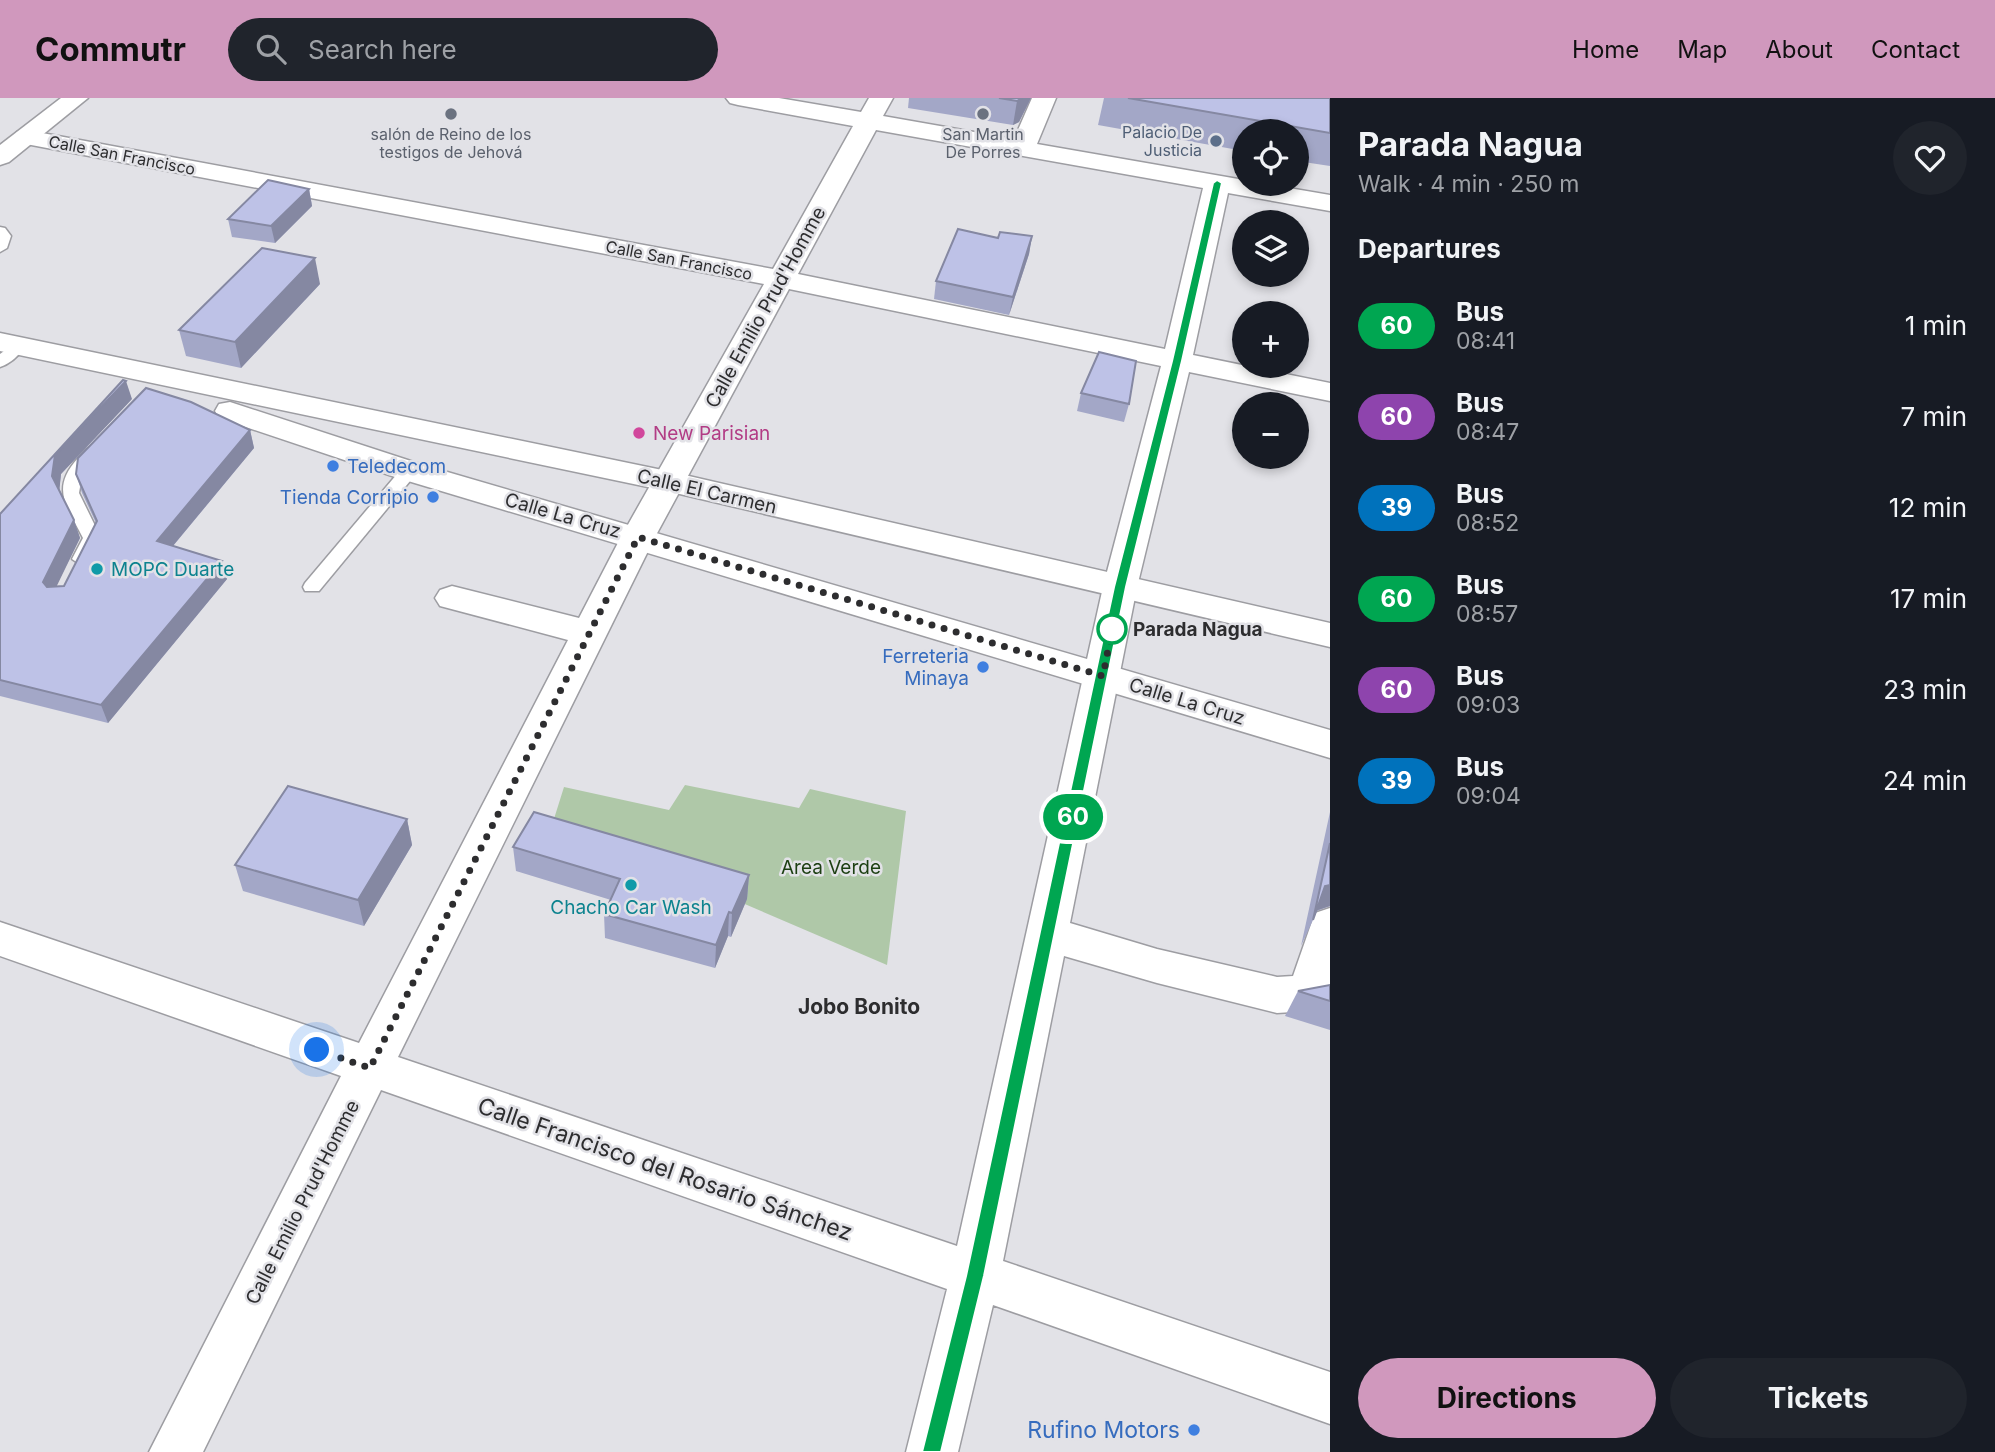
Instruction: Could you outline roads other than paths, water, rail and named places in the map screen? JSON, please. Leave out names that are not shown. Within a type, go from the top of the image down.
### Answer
[{"type":"street","points":[[0,157],[76,98]]},
{"type":"street","points":[[738,98],[875,109],[1023,148],[1330,203]]},
{"type":"street","points":[[1023,148],[1044,98]]},
{"type":"street","name":"Calle Emilio Prud'Homme","points":[[175,1452],[667,481],[875,109]]},
{"type":"street","name":"Calle San Francisco","points":[[26,136],[782,279],[1330,392]]},
{"type":"street","points":[[932,1452],[975,1276],[1120,587],[1177,361],[1217,183]]},
{"type":"street","points":[[6,350],[82,360]]},
{"type":"street","name":"Calle El Carmen","points":[[82,360],[667,481],[1330,635]]},
{"type":"street","name":"Calle La Cruz","points":[[82,360],[152,391],[410,471],[1330,744]]},
{"type":"street","points":[[452,598],[589,633]]},
{"type":"street","points":[[1048,934],[1157,966],[1277,995],[1308,993],[1324,953],[1330,925]]},
{"type":"street","name":"Calle Francisco del Rosario Sánchez","points":[[0,939],[1330,1398]]},
{"type":"lane","points":[[0,231],[4,236],[0,248]]},
{"type":"lane","points":[[73,575],[92,538],[70,493],[73,474],[110,435]]},
{"type":"lane","points":[[312,587],[410,471]]},
{"type":"place","name":"salón de Reino de los testigos de Jehová","points":[[451,114]]},
{"type":"place","name":"San Martin De Porres","points":[[983,114]]},
{"type":"place","name":"Palacio De Justicia","points":[[1216,141]]},
{"type":"place","name":"New Parisian","points":[[639,433]]},
{"type":"place","name":"Teledecom","points":[[333,466]]},
{"type":"place","name":"Tienda Corripio","points":[[433,497]]},
{"type":"place","name":"MOPC Duarte","points":[[97,569]]},
{"type":"place","name":"Parada Nagua","points":[[1112,629]]},
{"type":"place","name":"Ferreteria Minaya","points":[[983,667]]},
{"type":"place","name":"Chacho Car Wash","points":[[631,885]]},
{"type":"place","name":"Rufino Motors","points":[[1194,1430]]},
{"type":"district","name":"Jobo Bonito","points":[[859,1007]]},
{"type":"park label","name":"Area Verde","points":[[831,867]]}]
